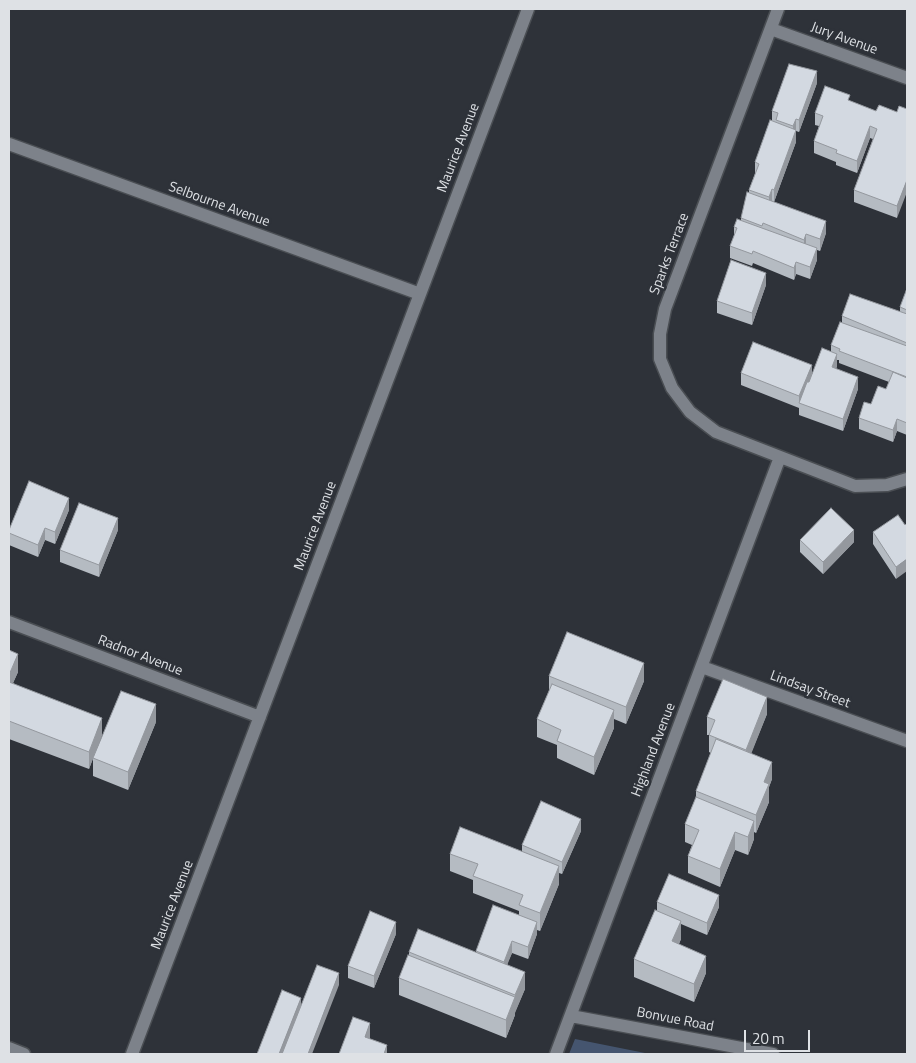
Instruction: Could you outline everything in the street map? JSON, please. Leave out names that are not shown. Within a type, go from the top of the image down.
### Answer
[{"type":"street","name":"Maurice Avenue","points":[[132,1054],[528,9]]},
{"type":"street","name":"Sparks Terrace","points":[[775,10],[771,29],[665,309],[660,334],[660,359],[672,388],[690,412],[716,432],[855,486],[887,485],[907,479]]},
{"type":"street","name":"Jury Avenue","points":[[771,29],[907,78]]},
{"type":"street","name":"Selbourne Avenue","points":[[9,144],[420,294]]},
{"type":"street","name":"Highland Avenue","points":[[556,1054],[780,457]]},
{"type":"street","name":"Radnor Avenue","points":[[9,622],[260,717]]},
{"type":"street","name":"Lindsay Street","points":[[702,667],[907,741]]},
{"type":"street","name":"Bonvue Road","points":[[571,1016],[773,1054]]},
{"type":"street","points":[[9,1048],[24,1054]]},
{"type":"shaded area","points":[[575,1039],[650,1054],[569,1054]]},
{"type":"building","points":[[789,64],[817,71],[799,120],[796,119],[793,126],[776,120],[778,113],[772,111]]},
{"type":"building","points":[[825,86],[850,95],[848,100],[876,111],[879,105],[897,112],[899,106],[907,109],[907,180],[897,206],[854,190],[877,129],[870,126],[857,161],[836,153],[837,150],[814,141],[823,116],[815,113]]},
{"type":"building","points":[[770,120],[796,130],[774,190],[772,189],[769,197],[749,190],[759,164],[755,162]]},
{"type":"building","points":[[747,192],[826,221],[820,239],[806,234],[804,240],[763,223],[762,226],[741,218]]},
{"type":"building","points":[[737,219],[817,248],[810,267],[796,262],[794,268],[753,251],[752,254],[730,246],[737,228],[734,227]]},
{"type":"building","points":[[731,260],[766,273],[752,313],[717,301]]},
{"type":"building","points":[[907,292],[907,310],[900,307]]},
{"type":"building","points":[[850,294],[907,314],[907,343],[842,316]]},
{"type":"building","points":[[840,322],[907,346],[907,377],[839,351],[840,349],[831,345]]},
{"type":"building","points":[[753,342],[812,365],[799,396],[741,373]]},
{"type":"building","points":[[822,348],[837,354],[832,367],[858,377],[843,419],[799,403]]},
{"type":"building","points":[[893,372],[907,378],[907,423],[897,419],[893,430],[859,418],[864,402],[871,404],[878,386],[886,389]]},
{"type":"building","points":[[29,481],[69,498],[55,532],[45,528],[38,545],[9,533]]},
{"type":"building","points":[[79,503],[118,518],[99,565],[60,550]]},
{"type":"building","points":[[831,508],[854,530],[823,562],[800,540]]},
{"type":"building","points":[[898,515],[905,525],[907,523],[907,559],[896,567],[873,532]]},
{"type":"building","points":[[567,632],[644,663],[626,707],[549,676]]},
{"type":"building","points":[[9,650],[18,654],[9,675]]},
{"type":"building","points":[[723,679],[767,697],[746,750],[709,735],[715,720],[707,717]]},
{"type":"building","points":[[9,682],[102,718],[89,752],[9,721]]},
{"type":"building","points":[[552,684],[614,710],[594,757],[557,741],[561,730],[537,719]]},
{"type":"building","points":[[121,691],[156,704],[128,772],[93,758]]},
{"type":"building","points":[[716,739],[772,762],[764,782],[769,784],[756,815],[696,791]]},
{"type":"building","points":[[696,797],[754,821],[748,837],[735,832],[720,869],[688,856],[699,830],[685,824]]},
{"type":"building","points":[[541,801],[581,819],[562,862],[522,845]]},
{"type":"building","points":[[460,827],[559,866],[540,913],[519,905],[523,895],[473,876],[478,864],[450,854]]},
{"type":"building","points":[[669,874],[719,895],[707,923],[657,902]]},
{"type":"building","points":[[493,905],[537,922],[528,947],[512,941],[504,962],[476,951]]},
{"type":"building","points":[[655,910],[681,921],[672,941],[706,956],[694,984],[634,959]]},
{"type":"building","points":[[370,911],[396,922],[374,976],[348,966]]},
{"type":"building","points":[[418,929],[525,972],[515,995],[409,952]]},
{"type":"building","points":[[408,955],[515,997],[506,1020],[399,978]]},
{"type":"building","points":[[317,965],[339,973],[308,1054],[282,1054]]},
{"type":"building","points":[[282,990],[301,998],[279,1054],[257,1054]]},
{"type":"building","points":[[353,1017],[370,1023],[365,1037],[387,1045],[384,1054],[339,1054]]}]
